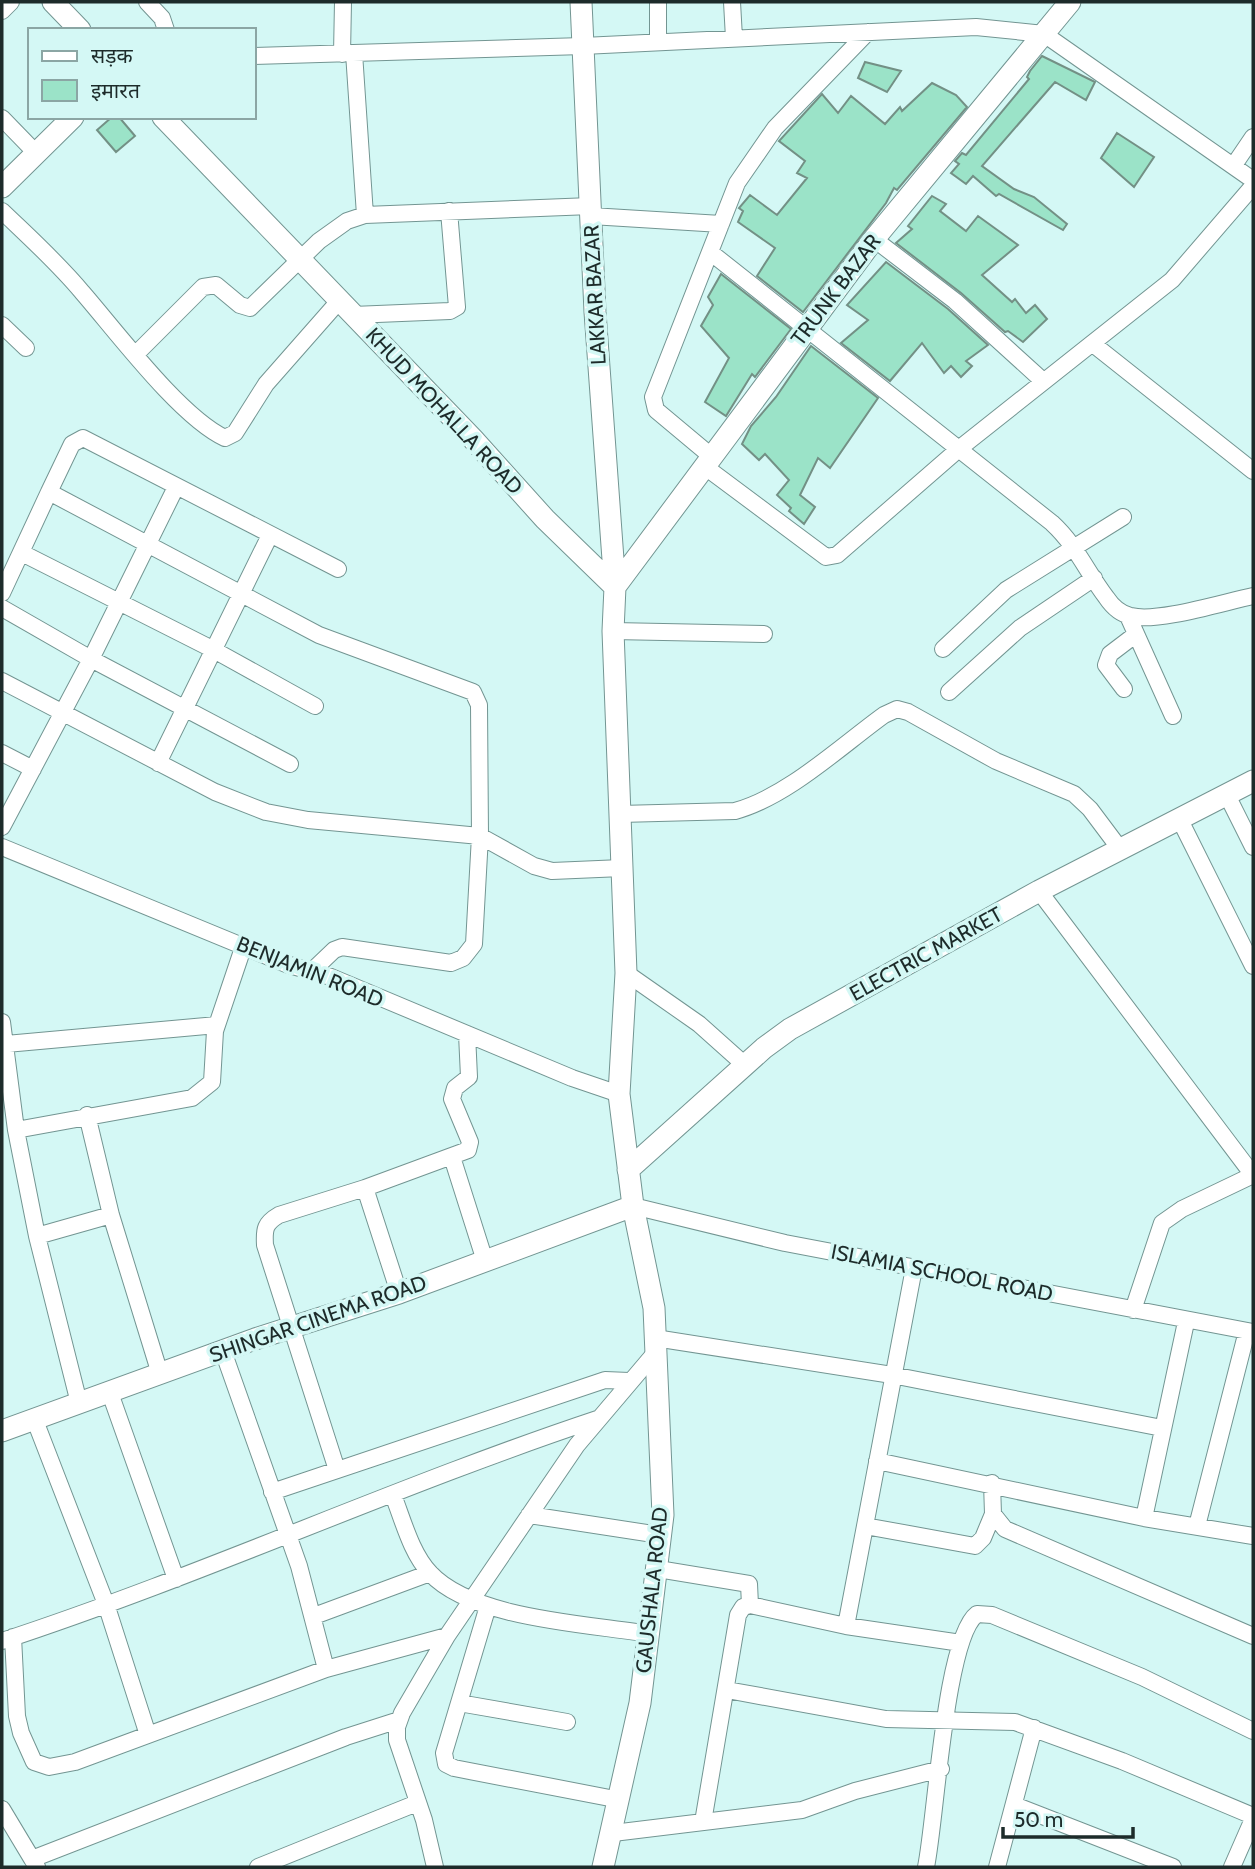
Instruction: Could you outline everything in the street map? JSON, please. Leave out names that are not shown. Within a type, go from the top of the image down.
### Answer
[{"type":"street","points":[[2,10],[11,2]]},
{"type":"street","points":[[53,2],[78,28]]},
{"type":"street","points":[[147,2],[162,18],[165,28]]},
{"type":"street","points":[[343,2],[365,215]]},
{"type":"street","name":"LAKKAR BAZAR","points":[[581,2],[591,211],[615,587]]},
{"type":"street","points":[[658,2],[658,41]]},
{"type":"street","points":[[732,2],[734,38]]},
{"type":"street","name":"TRUNK BAZAR","points":[[615,587],[874,239],[1070,2]]},
{"type":"street","points":[[256,56],[583,46],[976,27],[1044,34],[1253,180]]},
{"type":"street","points":[[868,32],[767,139],[737,183],[653,397],[656,410],[707,461],[826,557],[832,557],[1043,381],[1172,280],[1253,186]]},
{"type":"street","points":[[2,118],[35,152]]},
{"type":"street","points":[[2,187],[71,119]]},
{"type":"street","name":"KHUD MOHALLA ROAD","points":[[165,119],[473,439],[545,519],[615,587]]},
{"type":"street","points":[[1234,165],[1253,138]]},
{"type":"street","points":[[2,211],[80,289],[135,355],[188,409],[222,437],[228,438],[235,433],[266,384],[346,308],[450,311],[457,307],[449,211]]},
{"type":"street","points":[[135,355],[203,288],[216,285],[240,305],[250,308],[338,226],[365,215],[449,211],[591,211],[721,224]]},
{"type":"street","points":[[874,239],[955,301],[1043,381]]},
{"type":"street","points":[[710,252],[961,448],[1052,523],[1074,547],[1114,606],[1128,616],[1154,617],[1253,596]]},
{"type":"street","points":[[2,325],[26,348]]},
{"type":"street","points":[[1093,344],[1253,471]]},
{"type":"street","points":[[2,593],[72,444],[83,438],[338,569]]},
{"type":"street","points":[[2,827],[91,659],[176,488]]},
{"type":"street","points":[[49,492],[341,645],[473,692],[479,705],[480,836],[474,944],[463,958],[451,963],[342,947],[334,950],[312,971]]},
{"type":"street","points":[[943,649],[1006,590],[1123,517]]},
{"type":"street","points":[[158,763],[240,591],[270,535]]},
{"type":"street","points":[[22,553],[212,649],[315,706]]},
{"type":"street","points":[[949,692],[1020,628],[1094,578]]},
{"type":"street","points":[[615,587],[613,631],[764,634]]},
{"type":"street","points":[[2,608],[91,659],[290,764]]},
{"type":"street","points":[[1128,616],[1173,716]]},
{"type":"street","name":"GAUSHALA ROAD","points":[[603,1867],[613,1833],[640,1703],[650,1634],[660,1535],[661,1436],[648,1268],[628,1170],[619,1094],[626,973],[613,631]]},
{"type":"street","points":[[1124,689],[1106,665],[1110,654],[1135,635]]},
{"type":"street","points":[[2,681],[246,806],[276,815],[480,836],[542,869],[561,872],[622,868]]},
{"type":"street","points":[[620,814],[736,811],[746,808],[773,794],[884,715],[897,709],[908,712],[996,761],[1074,794],[1090,809],[1120,849]]},
{"type":"street","points":[[2,753],[33,769]]},
{"type":"street","name":"ELECTRIC MARKET","points":[[628,1170],[790,1029],[1039,891],[1253,781]]},
{"type":"street","points":[[1227,795],[1253,847]]},
{"type":"street","points":[[1180,820],[1253,966]]},
{"type":"street","name":"BENJAMIN ROAD","points":[[2,847],[286,964],[312,971],[572,1078],[619,1094]]},
{"type":"street","points":[[1039,891],[1253,1175],[1182,1209],[1162,1223],[1133,1310]]},
{"type":"street","points":[[16,1130],[192,1098],[202,1092],[212,1082],[217,1024],[244,945]]},
{"type":"street","points":[[626,973],[699,1024],[746,1066]]},
{"type":"street","points":[[2,1022],[16,1130],[37,1236],[79,1403]]},
{"type":"street","points":[[6,1044],[217,1024]]},
{"type":"street","points":[[337,1470],[265,1245],[267,1222],[279,1215],[452,1157],[470,1147],[452,1098],[455,1088],[469,1077],[467,1034]]},
{"type":"street","points":[[87,1115],[111,1215],[160,1374]]},
{"type":"street","points":[[452,1157],[485,1261]]},
{"type":"street","points":[[365,1188],[399,1293]]},
{"type":"street","name":"SHINGAR CINEMA ROAD","points":[[2,1431],[293,1326],[399,1293],[634,1206]]},
{"type":"street","name":"ISLAMIA SCHOOL ROAD","points":[[634,1206],[785,1243],[1186,1322],[1250,1332]]},
{"type":"street","points":[[37,1236],[111,1215]]},
{"type":"street","points":[[846,1626],[914,1268]]},
{"type":"street","points":[[1144,1518],[1186,1322]]},
{"type":"street","points":[[1197,1526],[1250,1332]]},
{"type":"street","points":[[451,1867],[435,1866],[397,1740],[399,1720],[447,1636],[529,1515],[597,1419],[655,1346],[892,1375],[1162,1428]]},
{"type":"street","points":[[223,1351],[289,1536],[314,1616],[326,1669]]},
{"type":"street","points":[[272,1492],[605,1380],[629,1381]]},
{"type":"street","points":[[110,1393],[176,1579]]},
{"type":"street","points":[[34,1418],[106,1604],[148,1734]]},
{"type":"street","points":[[447,1636],[326,1669],[75,1762],[42,1766],[34,1762],[9,1701],[8,1639],[176,1579],[522,1444],[597,1419]]},
{"type":"street","points":[[877,1461],[992,1483],[1144,1518],[1253,1536]]},
{"type":"street","points":[[992,1483],[993,1514],[998,1524],[1013,1533],[1253,1636]]},
{"type":"street","points":[[393,1495],[419,1558],[430,1573],[471,1602],[650,1634]]},
{"type":"street","points":[[865,1526],[968,1546],[980,1543],[993,1514]]},
{"type":"street","points":[[529,1515],[660,1535]]},
{"type":"street","points":[[658,1569],[749,1584],[750,1605]]},
{"type":"street","points":[[314,1616],[430,1573]]},
{"type":"street","points":[[704,1822],[738,1615],[743,1607],[750,1605],[846,1626],[961,1643]]},
{"type":"street","points":[[488,1606],[444,1754],[448,1766],[620,1800]]},
{"type":"street","points":[[926,1867],[941,1769],[945,1720],[961,1643],[970,1619],[977,1614],[992,1615],[1142,1677],[1253,1731]]},
{"type":"street","points":[[727,1690],[886,1719],[1002,1720],[1034,1728],[1156,1774],[1253,1817],[1233,1867]]},
{"type":"street","points":[[459,1703],[567,1723]]},
{"type":"street","points":[[3,1815],[34,1863],[321,1746],[399,1720]]},
{"type":"street","points":[[997,1867],[1034,1728]]},
{"type":"street","points":[[613,1833],[802,1810],[855,1791],[941,1769]]},
{"type":"street","points":[[258,1867],[417,1803]]},
{"type":"street","points":[[1014,1805],[1173,1867]]},
{"type":"building","points":[[1042,56],[1095,82],[1086,100],[1055,82],[982,166],[1014,189],[1034,197],[1067,224],[1063,230],[999,194],[996,196],[973,176],[966,184],[951,173],[959,164],[955,161],[962,153],[966,155],[1029,79],[1027,77],[1030,71]]},
{"type":"building","points":[[865,62],[901,71],[887,92],[858,78]]},
{"type":"building","points":[[932,83],[956,95],[967,107],[897,190],[894,188],[886,203],[803,312],[757,276],[775,248],[738,222],[743,211],[739,208],[750,195],[777,215],[807,178],[797,173],[805,161],[779,141],[822,94],[838,113],[851,96],[885,124],[900,107],[902,111]]},
{"type":"building","points":[[110,119],[121,119],[135,136],[116,152],[97,130]]},
{"type":"building","points":[[1117,133],[1154,157],[1134,187],[1101,158]]},
{"type":"building","points":[[932,196],[946,204],[940,211],[966,231],[978,216],[1018,245],[982,275],[1012,302],[1015,299],[1026,313],[1035,305],[1047,319],[1023,342],[1008,331],[1005,332],[961,293],[896,243],[912,229],[908,226]]},
{"type":"building","points":[[886,262],[948,309],[988,345],[966,361],[972,366],[961,377],[951,366],[944,373],[922,343],[890,381],[841,343],[868,320],[847,305]]},
{"type":"building","points":[[721,274],[791,329],[755,377],[752,374],[726,416],[705,402],[729,358],[701,326],[713,305],[708,297]]},
{"type":"building","points":[[811,346],[878,398],[830,468],[818,458],[800,495],[815,507],[804,524],[789,511],[791,508],[777,495],[789,480],[765,454],[759,460],[742,444],[751,426],[776,397]]}]
